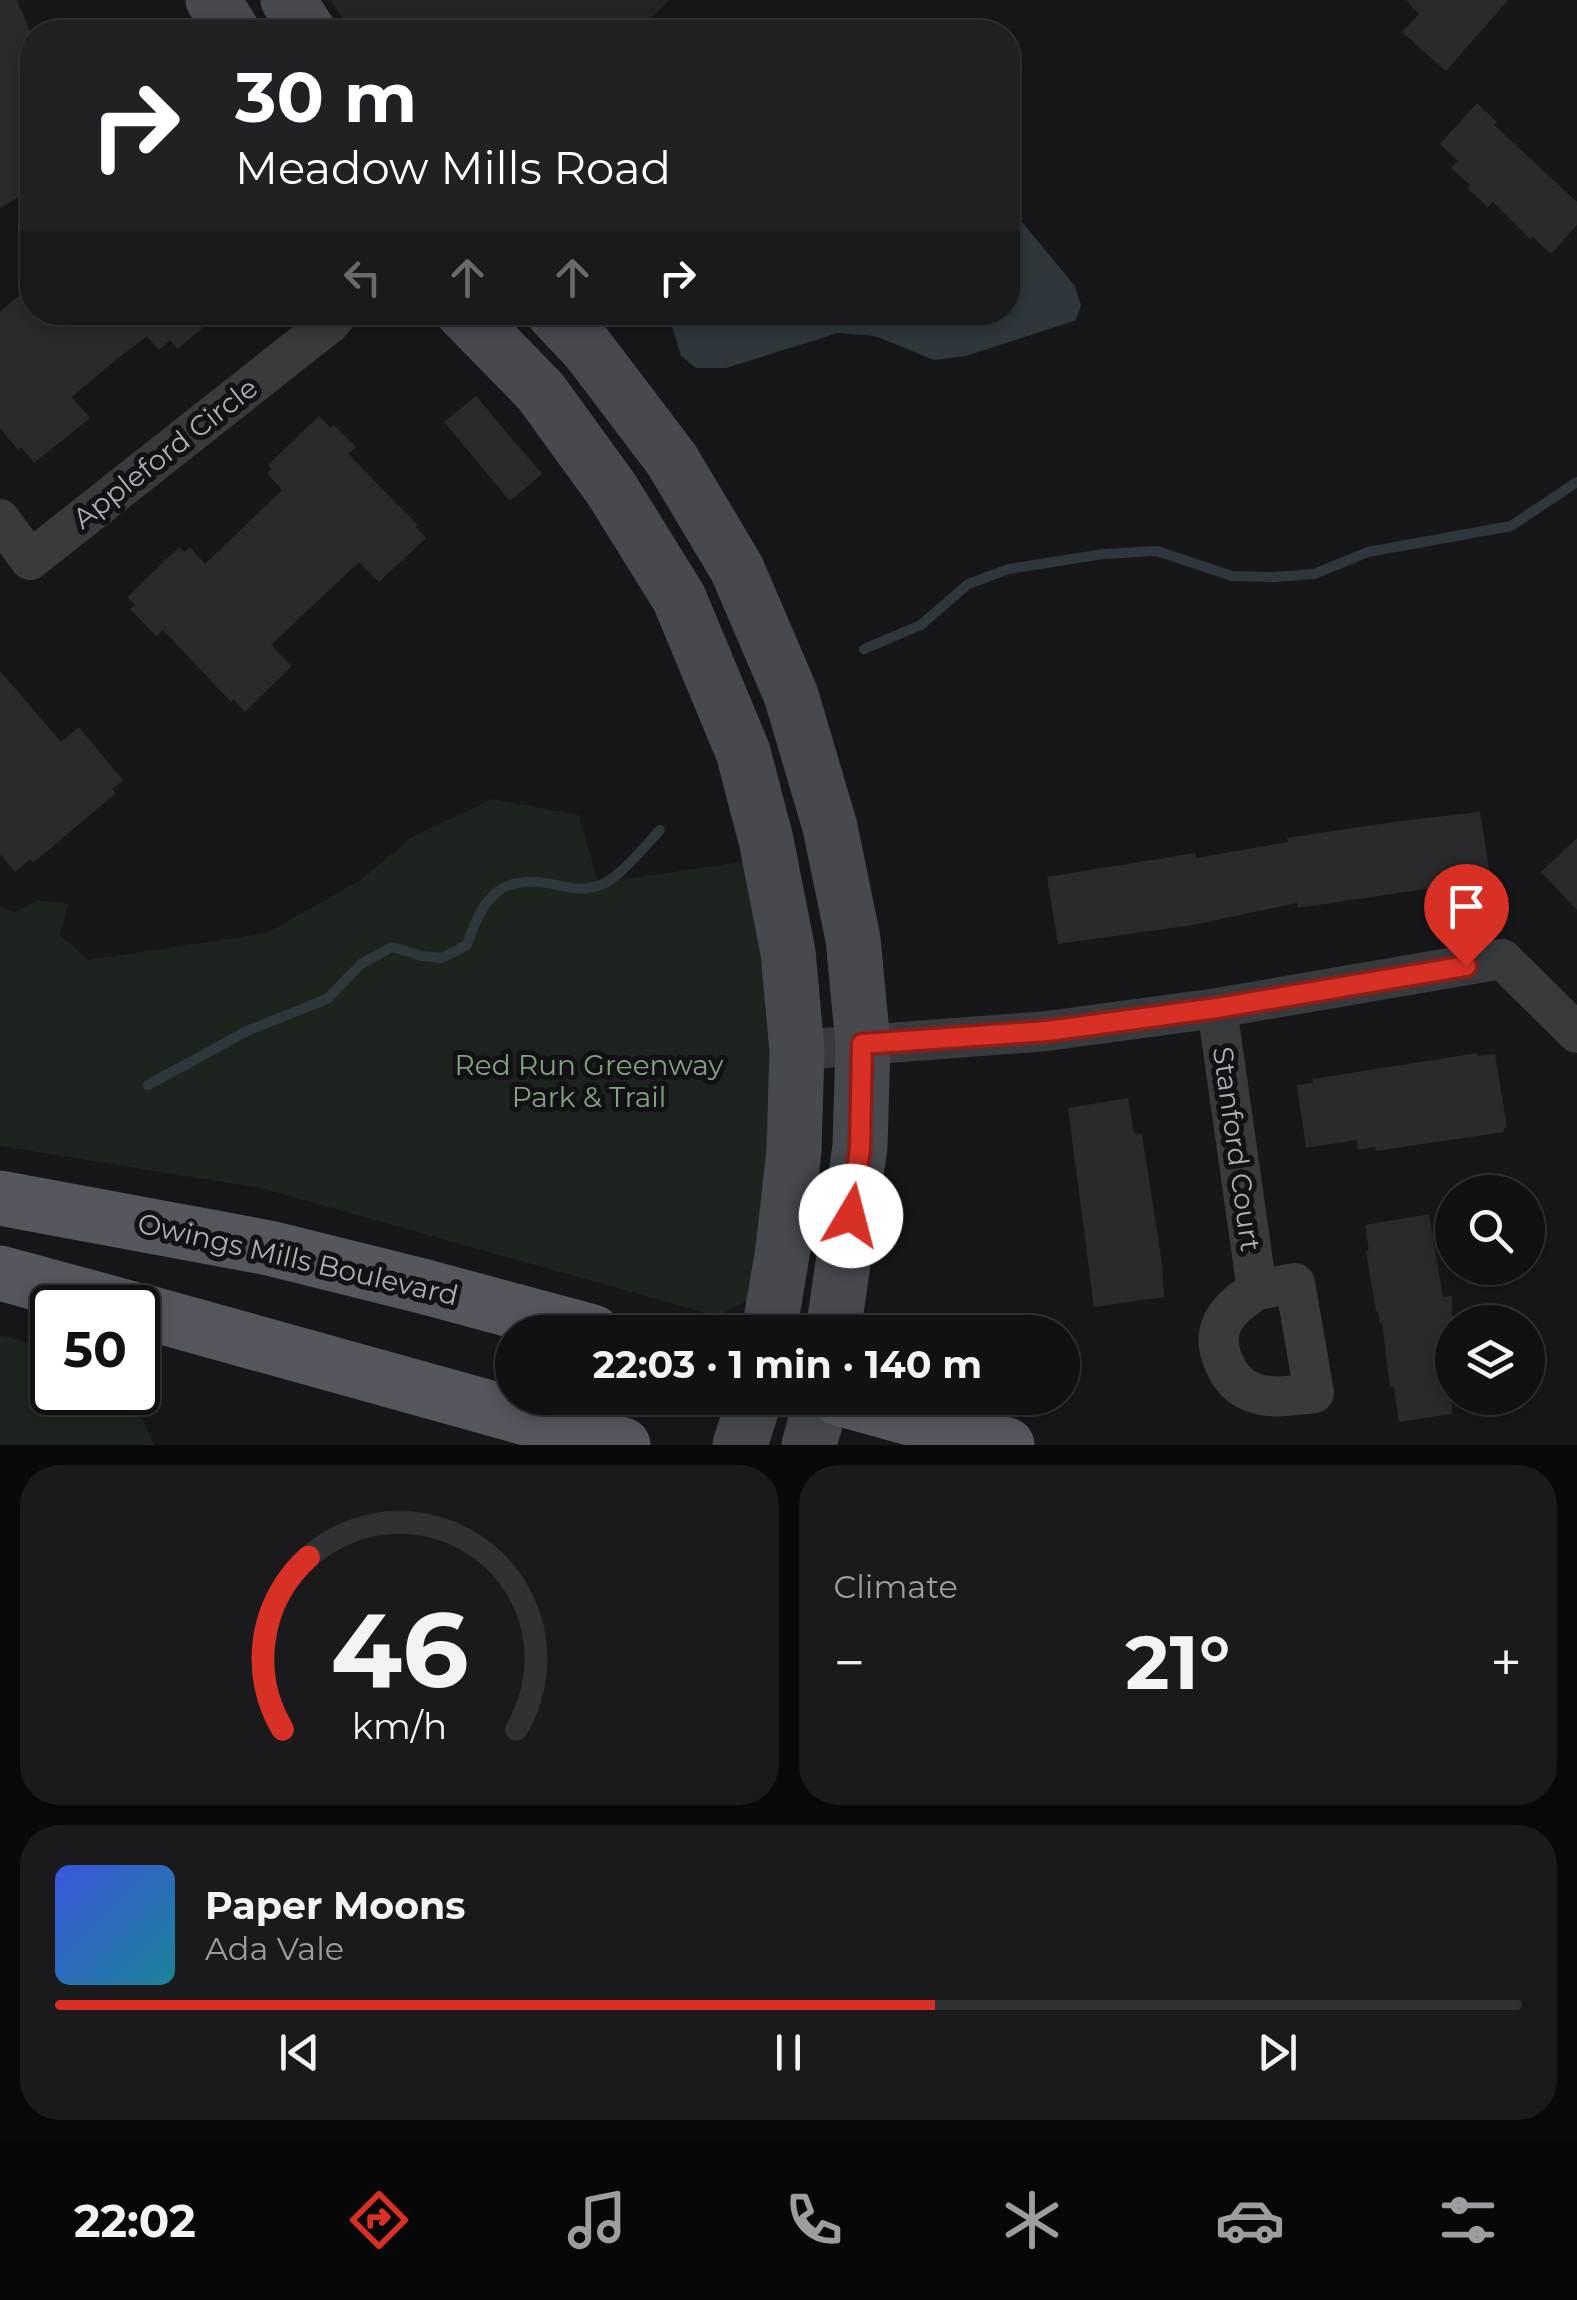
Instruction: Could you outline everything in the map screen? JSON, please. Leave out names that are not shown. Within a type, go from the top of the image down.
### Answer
[{"type":"main road","points":[[476,325],[541,392],[612,490],[679,598],[743,752],[766,840],[788,952],[797,1050],[794,1151],[772,1315]]},
{"type":"main road","points":[[565,325],[672,460],[737,569],[791,695],[830,827],[853,940],[862,1044],[860,1148],[835,1315]]},
{"type":"main road","name":"Owings Mills Boulevard","points":[[0,1198],[268,1248],[529,1315]]},
{"type":"main road","points":[[0,1272],[47,1285]]},
{"type":"main road","points":[[160,1316],[623,1445]]},
{"type":"main road","points":[[740,1445],[750,1415]]},
{"type":"main road","points":[[810,1445],[818,1415]]},
{"type":"main road","points":[[899,1415],[1007,1445]]},
{"type":"street","name":"Appleford Circle","points":[[0,519],[30,560],[327,325]]},
{"type":"street","points":[[797,1050],[1047,1031],[1217,1008],[1502,960],[1577,1033]]},
{"type":"street","name":"Stanford Court","points":[[1217,1008],[1257,1290]]},
{"type":"shaded area","points":[[330,0],[670,0],[649,20],[344,20]]},
{"type":"shaded area","points":[[1020,220],[1075,286],[1081,305],[1076,320],[966,356],[934,360],[875,336],[838,333],[726,368],[696,368],[681,356],[672,325],[1020,325]]},
{"type":"green space","name":"Red Run Greenway Park & Trail","points":[[492,799],[579,815],[598,883],[748,861],[771,971],[773,1288],[713,1315],[261,1188],[0,1146],[0,906],[15,912],[39,900],[68,904],[60,935],[88,960],[267,933],[362,879],[412,837]]},
{"type":"green space","points":[[0,1335],[30,1343],[30,1415],[140,1415],[154,1445],[0,1445]]},
{"type":"building","points":[[0,0],[17,0],[25,20],[20,20],[20,196],[0,208]]},
{"type":"building","points":[[1406,0],[1508,0],[1446,71],[1402,32],[1419,14]]},
{"type":"building","points":[[1477,103],[1497,122],[1494,125],[1577,202],[1577,225],[1551,254],[1493,202],[1488,207],[1451,168],[1458,161],[1440,144]]},
{"type":"building","points":[[20,295],[20,325],[206,325],[178,349],[170,340],[159,350],[147,336],[118,358],[72,397],[90,418],[34,463],[0,428],[0,312]]},
{"type":"building","points":[[476,396],[542,474],[510,501],[444,422]]},
{"type":"building","points":[[319,416],[356,447],[348,454],[426,538],[379,582],[359,562],[271,645],[292,666],[245,712],[163,630],[156,636],[130,609],[135,605],[127,597],[179,547],[184,552],[190,547],[205,564],[282,490],[267,473],[271,469],[268,465]]},
{"type":"building","points":[[0,671],[61,742],[79,727],[123,780],[112,789],[116,793],[33,863],[30,859],[15,872],[0,854]]},
{"type":"building","points":[[1480,812],[1490,876],[1298,908],[1297,903],[1193,925],[1058,944],[1047,877],[1195,853],[1196,858],[1288,842],[1287,838]]},
{"type":"building","points":[[1577,838],[1577,910],[1541,872]]},
{"type":"building","points":[[1477,1053],[1495,1054],[1507,1128],[1504,1132],[1376,1151],[1375,1147],[1358,1150],[1357,1140],[1306,1148],[1297,1085],[1313,1083],[1313,1079]]},
{"type":"building","points":[[1128,1098],[1134,1133],[1142,1135],[1164,1297],[1094,1307],[1068,1108]]},
{"type":"building","points":[[1429,1214],[1435,1285],[1441,1285],[1443,1297],[1452,1296],[1452,1305],[1435,1305],[1435,1415],[1445,1415],[1399,1422],[1382,1323],[1376,1312],[1365,1225]]},
{"type":"waterway","points":[[864,649],[921,625],[968,584],[1009,569],[1103,554],[1157,551],[1232,576],[1314,574],[1368,552],[1511,526],[1577,482]]},
{"type":"waterway","points":[[148,1085],[249,1030],[327,999],[361,964],[392,947],[442,958],[467,945],[488,901],[509,885],[538,882],[580,889],[603,884],[660,830]]},
{"type":"route","points":[[851,1216],[860,1148],[862,1044],[1047,1031],[1217,1008],[1466,966]]}]
